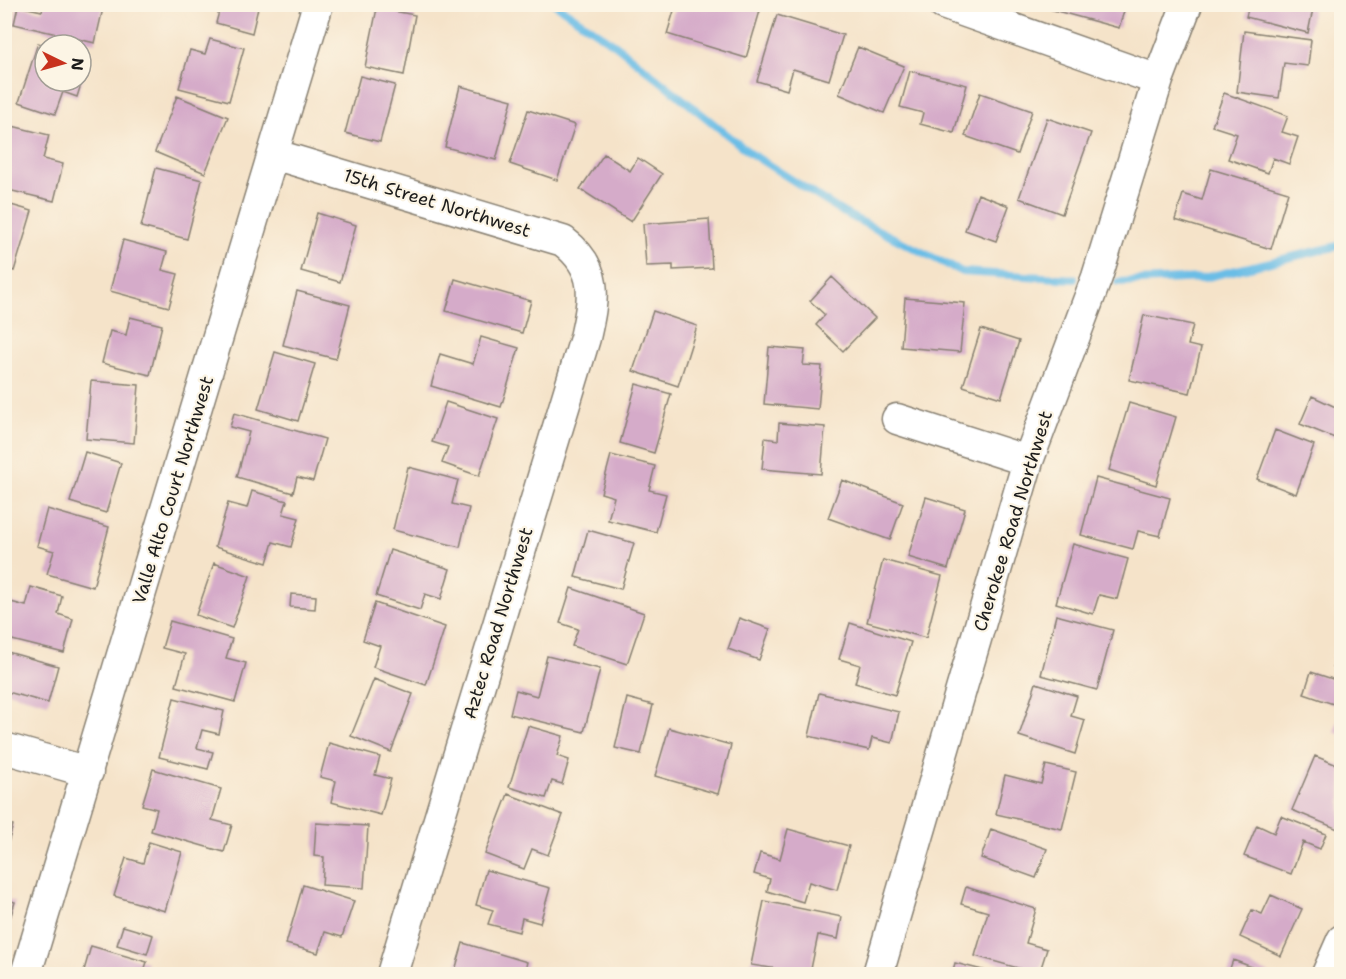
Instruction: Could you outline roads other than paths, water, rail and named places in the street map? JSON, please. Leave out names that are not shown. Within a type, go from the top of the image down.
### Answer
[{"type":"street","name":"Valle Alto Court Northwest","points":[[26,975],[318,4]]},
{"type":"street","points":[[943,4],[1158,80]]},
{"type":"street","name":"Cherokee Road Northwest","points":[[878,975],[1028,461],[1097,278],[1158,80],[1187,4]]},
{"type":"street","name":"15th Street Northwest","points":[[273,154],[563,241],[578,252],[588,271]]},
{"type":"street","name":"Aztec Road Northwest","points":[[392,975],[585,338],[594,298],[588,271]]},
{"type":"street","points":[[897,419],[1028,461]]},
{"type":"street","points":[[4,748],[88,772]]},
{"type":"street","points":[[1327,975],[1341,940]]},
{"type":"waterway","points":[[555,4],[617,46],[750,153],[844,213],[962,272],[1074,279]]},
{"type":"waterway","points":[[1118,282],[1203,278],[1342,245]]}]
